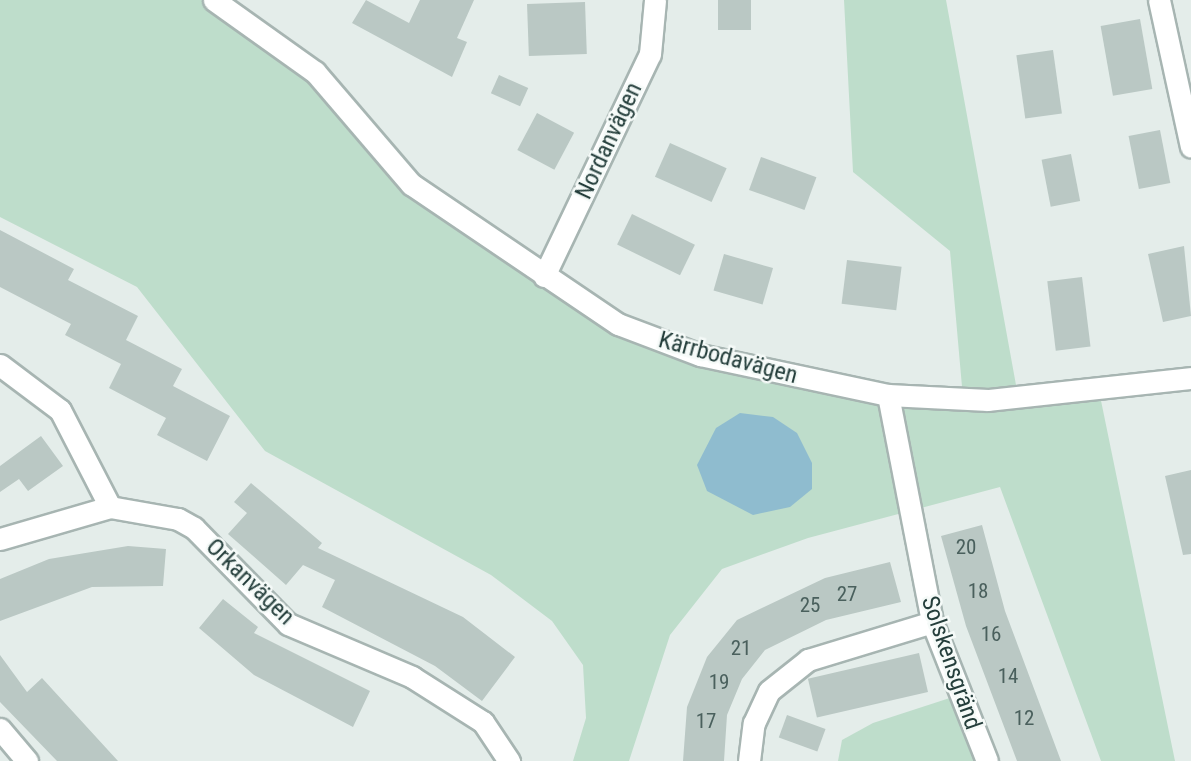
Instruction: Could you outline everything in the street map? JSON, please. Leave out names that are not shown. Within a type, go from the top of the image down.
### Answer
[{"type":"street","name":"Kärrbodavägen","points":[[214,0],[315,72],[411,184],[618,324],[700,355],[888,395],[988,400],[1191,378]]},
{"type":"street","name":"Nordanvägen","points":[[544,276],[650,54],[655,0]]},
{"type":"street","points":[[1159,0],[1191,147]]},
{"type":"street","points":[[0,365],[60,410],[110,508]]},
{"type":"street","name":"Solskensgränd","points":[[888,395],[932,622],[987,761]]},
{"type":"street","name":"Orkanvägen","points":[[0,539],[110,508],[194,528],[288,624],[412,677],[482,722],[509,761]]},
{"type":"street","points":[[749,761],[754,723],[769,691],[808,660],[932,622]]},
{"type":"street","points":[[0,729],[27,761]]},
{"type":"green space","points":[[0,0],[214,0],[315,72],[411,184],[544,276],[700,355],[963,398],[950,251],[853,172],[844,0],[946,0],[1018,396],[1098,386],[1175,761],[1101,761],[1000,487],[808,538],[722,569],[670,635],[629,761],[573,761],[586,718],[583,665],[552,621],[491,575],[265,451],[137,287],[0,217]]},
{"type":"green space","points":[[959,695],[987,761],[838,761],[842,740],[873,723]]},
{"type":"water","points":[[740,413],[773,417],[797,433],[812,463],[812,489],[790,507],[753,515],[707,491],[697,465],[716,428]]},
{"type":"building","points":[[366,0],[409,23],[420,0],[474,0],[457,38],[467,42],[452,77],[352,23]]},
{"type":"building","points":[[718,0],[751,0],[751,30],[718,30]]},
{"type":"building","points":[[585,2],[587,54],[529,56],[527,4]]},
{"type":"building","points":[[1140,19],[1152,89],[1113,96],[1101,26]]},
{"type":"building","points":[[1053,50],[1062,113],[1025,119],[1016,55]]},
{"type":"building","points":[[499,75],[528,88],[520,106],[491,93]]},
{"type":"building","points":[[537,113],[574,133],[554,170],[517,150]]},
{"type":"building","points":[[1160,130],[1170,183],[1139,189],[1129,136]]},
{"type":"building","points":[[670,143],[727,168],[712,202],[655,177]]},
{"type":"building","points":[[1071,154],[1080,201],[1051,207],[1042,160]]},
{"type":"building","points":[[761,157],[816,177],[804,210],[749,190]]},
{"type":"building","points":[[632,214],[695,245],[680,275],[617,245]]},
{"type":"building","points":[[0,230],[74,269],[68,280],[138,316],[126,340],[182,369],[173,386],[230,416],[207,461],[157,435],[166,418],[109,388],[121,364],[65,335],[71,324],[0,287]]},
{"type":"building","points":[[1184,246],[1191,316],[1163,322],[1148,254]]},
{"type":"building","points":[[724,254],[773,268],[763,305],[714,291]]},
{"type":"building","points":[[847,260],[902,267],[896,310],[842,304]]},
{"type":"building","points":[[1082,277],[1091,346],[1056,351],[1047,281]]},
{"type":"building","points":[[41,436],[63,466],[28,491],[19,479],[0,492],[0,466]]},
{"type":"building","points":[[1191,470],[1191,554],[1183,555],[1165,476]]},
{"type":"building","points":[[251,483],[322,543],[318,548],[463,617],[515,657],[482,701],[435,666],[322,607],[335,580],[303,565],[286,585],[228,534],[247,513],[234,502]]},
{"type":"building","points":[[982,525],[1005,611],[1061,761],[1017,761],[966,626],[941,536]]},
{"type":"building","points":[[128,546],[166,549],[163,586],[92,587],[0,621],[0,579],[49,559]]},
{"type":"building","points":[[890,562],[901,602],[826,620],[765,650],[742,679],[727,715],[724,761],[683,761],[687,707],[707,657],[737,620],[825,578]]},
{"type":"building","points":[[223,599],[258,627],[254,633],[370,691],[353,727],[254,675],[199,628]]},
{"type":"building","points":[[919,653],[928,692],[817,718],[808,679]]},
{"type":"building","points":[[0,655],[27,692],[42,678],[118,761],[57,761],[0,702]]},
{"type":"building","points":[[787,715],[826,729],[817,752],[779,738]]}]
